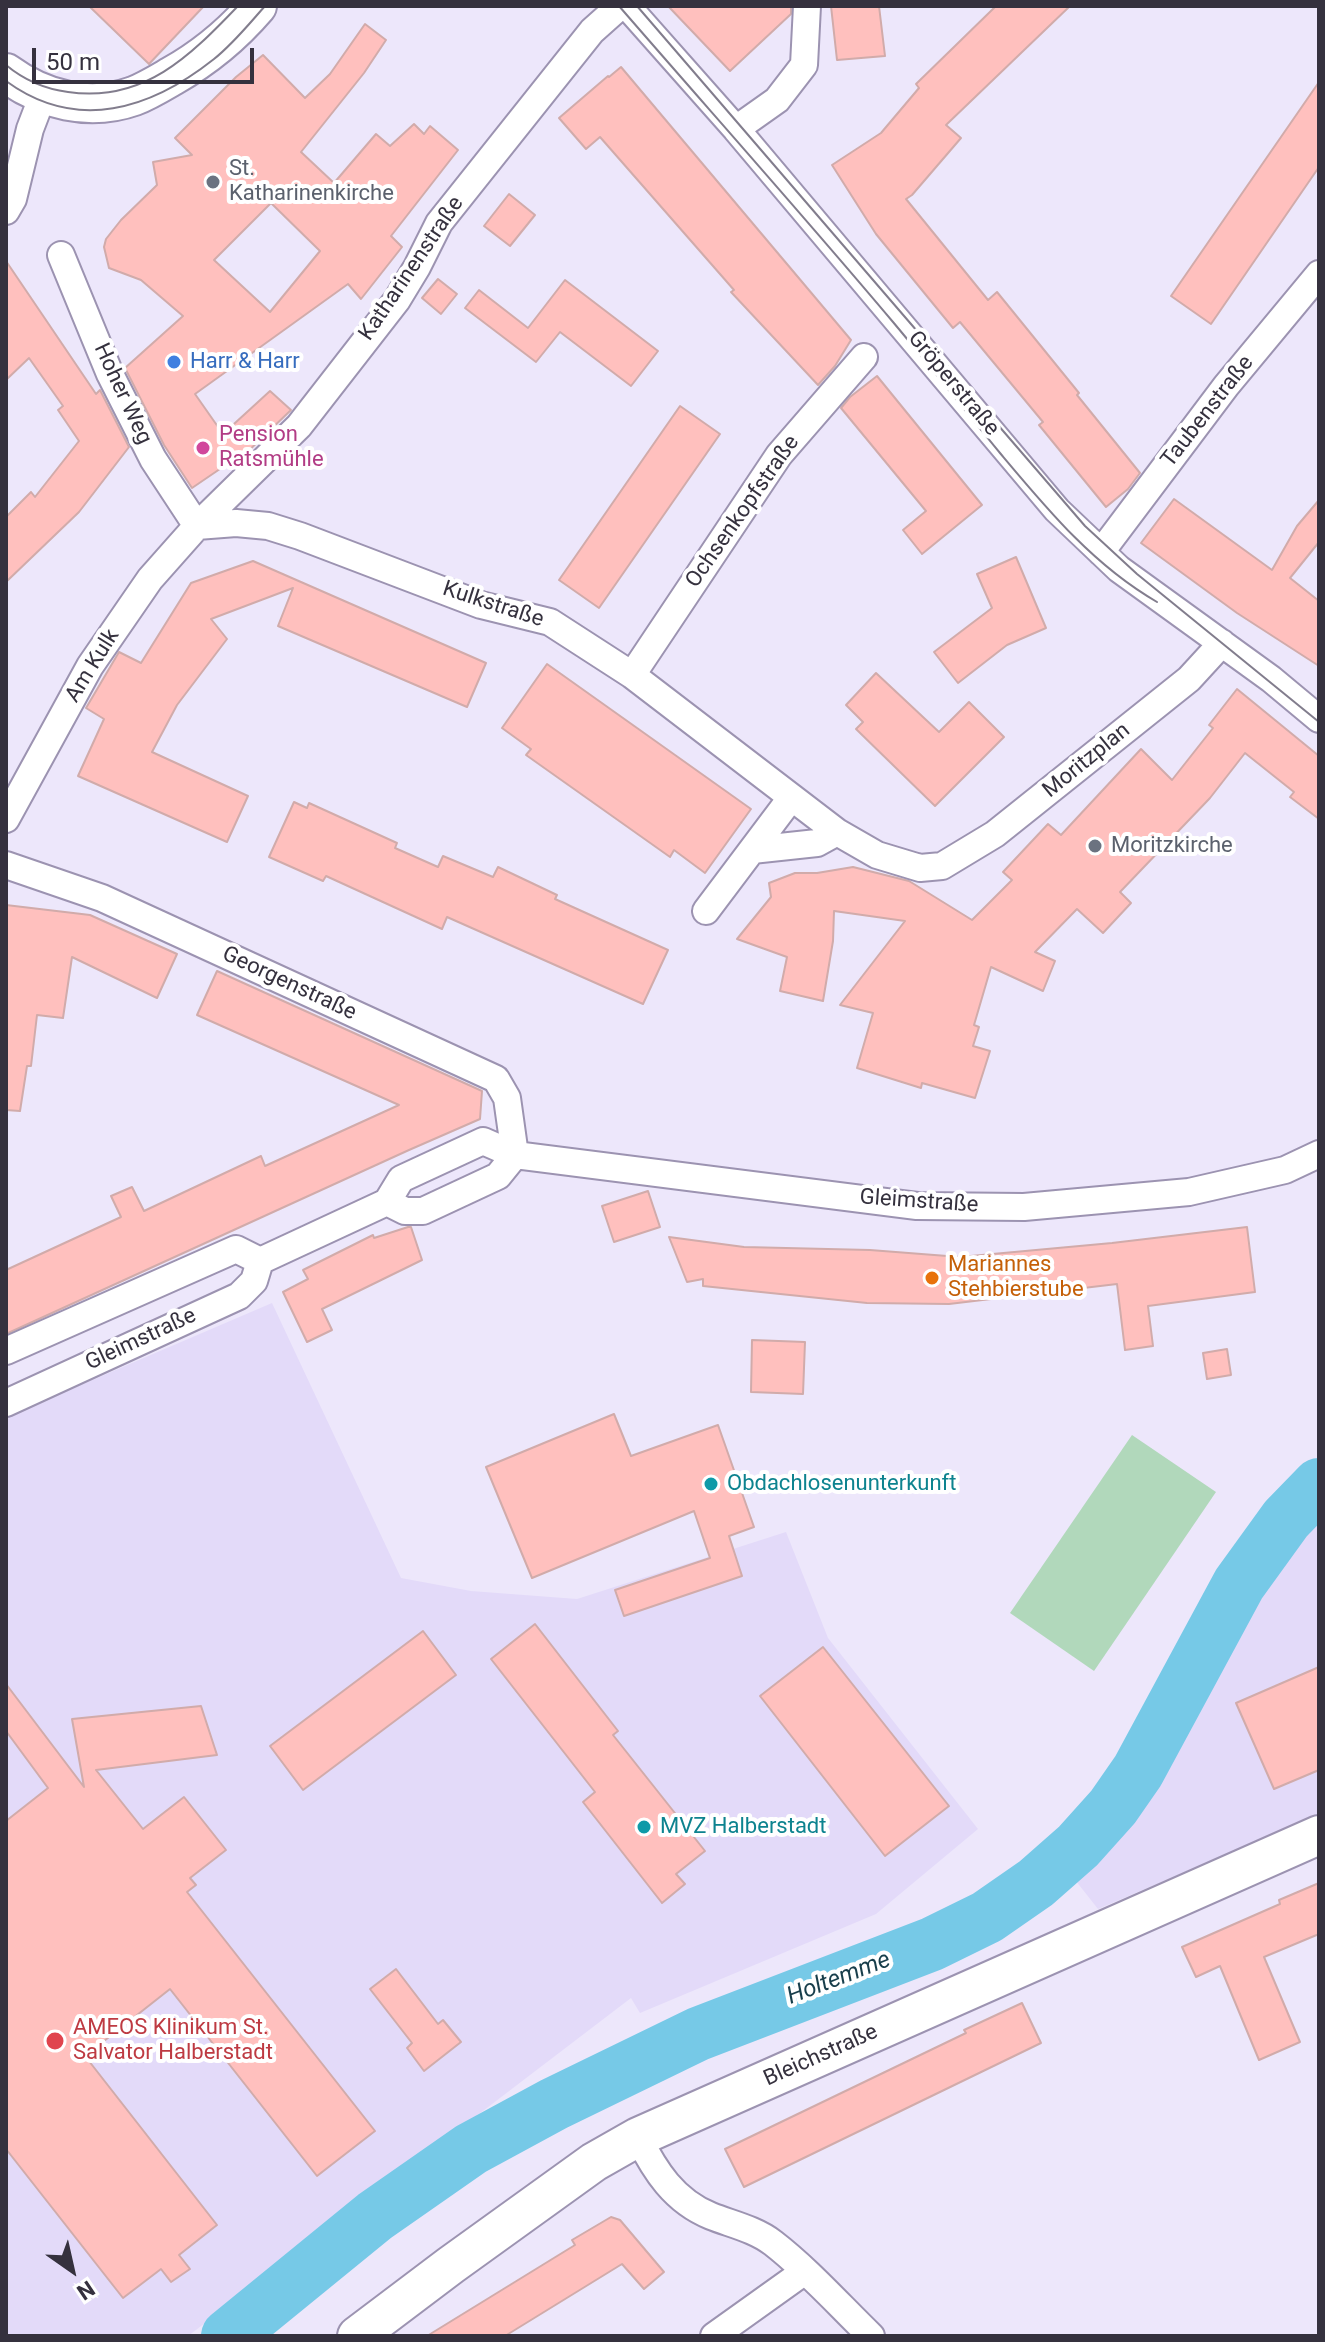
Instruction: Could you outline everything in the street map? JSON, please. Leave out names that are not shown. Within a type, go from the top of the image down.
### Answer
[{"type":"main road","points":[[6,73],[43,95],[72,103],[113,102],[144,92],[187,68],[227,38],[257,6]]},
{"type":"main road","name":"Bleichstraße","points":[[357,2336],[594,2162],[638,2137],[1319,1835]]},
{"type":"street","name":"Katharinenstraße","points":[[197,526],[299,426],[397,300],[439,223],[592,31],[620,6]]},
{"type":"street","name":"Gröperstraße","points":[[627,6],[736,129],[1057,510],[1119,569],[1271,679],[1319,719]]},
{"type":"street","points":[[736,129],[777,100],[804,65],[807,6]]},
{"type":"street","points":[[6,211],[13,199],[30,129],[43,95]]},
{"type":"street","name":"Hoher Weg","points":[[61,255],[110,374],[153,459],[197,526]]},
{"type":"street","name":"Taubenstraße","points":[[1101,552],[1226,386],[1319,274]]},
{"type":"street","name":"Ochsenkopfstraße","points":[[632,675],[779,455],[864,357]]},
{"type":"street","name":"Kulkstraße","points":[[197,526],[236,523],[268,526],[481,605],[550,622],[632,675],[837,832],[877,855],[920,868],[942,866]]},
{"type":"street","name":"Am Kulk","points":[[6,819],[90,666],[150,579],[197,526]]},
{"type":"street","name":"Moritzplan","points":[[942,866],[995,834],[1189,679],[1222,643]]},
{"type":"street","points":[[706,911],[791,798]]},
{"type":"street","points":[[752,850],[817,843],[837,832]]},
{"type":"street","name":"Georgenstraße","points":[[6,865],[102,898],[496,1079],[507,1098],[515,1155]]},
{"type":"street","name":"Gleimstraße","points":[[6,1403],[239,1296],[254,1281],[260,1261],[387,1202],[401,1179],[483,1141],[515,1155],[917,1206],[1024,1207],[1189,1192],[1285,1170],[1319,1154]]},
{"type":"street","points":[[387,1202],[405,1211],[423,1211],[498,1176],[515,1155]]},
{"type":"street","name":"Gleimstraße","points":[[6,1351],[236,1249],[260,1261]]},
{"type":"street","points":[[638,2137],[664,2182],[686,2204],[770,2241],[871,2336]]},
{"type":"street","points":[[714,2336],[805,2271]]},
{"type":"shaded area","name":"AMEOS Klinikum St. Salvator Halberstadt","points":[[272,1303],[401,1578],[471,1591],[577,1599],[786,1532],[828,1638],[978,1829],[876,1914],[640,2013],[631,1998],[188,2336],[6,2336],[6,1417]]},
{"type":"shaded area","points":[[1319,1511],[1319,1815],[1098,1909],[1072,1876],[1278,1554]]},
{"type":"green space","points":[[1132,1435],[1216,1492],[1094,1671],[1010,1613]]},
{"type":"building","points":[[89,6],[204,6],[149,64]]},
{"type":"building","points":[[668,6],[791,6],[791,14],[730,71]]},
{"type":"building","points":[[831,6],[879,6],[885,56],[837,60]]},
{"type":"building","points":[[996,6],[1070,6],[946,125],[961,138],[906,199],[988,300],[997,292],[1140,473],[1128,489],[1106,507],[1039,425],[1043,422],[960,322],[953,328],[876,234],[832,165],[881,133],[919,88],[916,84]]},
{"type":"building","points":[[365,24],[386,40],[364,73],[301,152],[334,183],[376,134],[390,146],[414,124],[424,134],[430,126],[458,150],[391,236],[402,247],[361,299],[348,284],[195,394],[223,434],[270,391],[291,410],[240,459],[239,456],[192,488],[164,445],[125,368],[183,316],[141,280],[109,268],[104,247],[106,239],[157,185],[153,162],[192,155],[175,138],[236,77],[263,55],[305,98],[330,74]],"holes":[[[271,203],[320,251],[270,312],[214,260]]]},
{"type":"building","points":[[621,67],[851,340],[835,366],[818,385],[731,292],[734,290],[600,137],[586,149],[559,118]]},
{"type":"building","points":[[1319,82],[1319,167],[1211,324],[1171,296]]},
{"type":"building","points":[[509,194],[535,215],[510,246],[484,226]]},
{"type":"building","points":[[6,261],[96,394],[100,390],[129,447],[79,512],[6,582],[6,517],[31,492],[35,497],[79,441],[58,410],[63,406],[29,358],[6,380]]},
{"type":"building","points":[[438,279],[457,294],[441,314],[422,298]]},
{"type":"building","points":[[565,280],[658,351],[631,386],[560,332],[536,362],[465,308],[479,290],[528,328]]},
{"type":"building","points":[[877,376],[982,505],[922,554],[903,530],[926,511],[841,408]]},
{"type":"building","points":[[680,406],[720,434],[599,608],[559,580]]},
{"type":"building","points":[[1174,499],[1272,570],[1297,526],[1319,500],[1319,542],[1290,578],[1319,601],[1319,666],[1237,613],[1141,543]]},
{"type":"building","points":[[1016,557],[1046,628],[1007,645],[958,683],[934,652],[992,608],[977,574]]},
{"type":"building","points":[[253,561],[486,663],[467,707],[278,626],[293,588],[211,619],[227,639],[177,705],[152,752],[248,796],[227,842],[78,776],[104,719],[86,708],[119,652],[141,663],[191,583]]},
{"type":"building","points":[[547,664],[751,809],[705,873],[674,850],[670,857],[526,755],[531,749],[502,728]]},
{"type":"building","points":[[876,673],[939,732],[969,702],[1004,737],[935,806],[856,729],[863,722],[846,705]]},
{"type":"building","points":[[1237,689],[1319,756],[1319,819],[1290,797],[1294,792],[1245,753],[1210,798],[1120,892],[1131,903],[1103,933],[1077,909],[1035,952],[1055,961],[1043,991],[991,967],[974,1025],[979,1027],[973,1046],[990,1051],[975,1098],[922,1083],[921,1088],[857,1068],[873,1013],[840,1005],[905,921],[834,911],[833,941],[823,1001],[780,991],[787,957],[737,939],[771,897],[769,883],[795,873],[853,867],[909,881],[972,920],[1012,880],[1003,872],[1048,824],[1061,835],[1141,749],[1172,780],[1213,728],[1209,725]]},
{"type":"building","points":[[294,802],[307,808],[309,803],[397,843],[395,848],[438,867],[443,856],[493,877],[498,867],[557,895],[555,899],[668,950],[643,1004],[447,917],[442,929],[326,876],[323,881],[269,857]]},
{"type":"building","points":[[6,905],[90,915],[177,954],[157,998],[72,957],[63,1018],[37,1015],[31,1066],[27,1066],[20,1111],[6,1110]]},
{"type":"building","points":[[217,971],[482,1091],[480,1119],[6,1334],[6,1270],[121,1217],[111,1196],[132,1187],[144,1211],[261,1156],[265,1166],[399,1105],[197,1015]]},
{"type":"building","points":[[648,1191],[660,1227],[614,1242],[602,1206]]},
{"type":"building","points":[[411,1227],[422,1260],[322,1309],[332,1330],[307,1342],[283,1292],[308,1279],[303,1270],[373,1235],[374,1238]]},
{"type":"building","points":[[1247,1227],[1255,1292],[1148,1306],[1153,1346],[1125,1350],[1117,1284],[949,1304],[867,1303],[703,1286],[703,1279],[687,1282],[669,1237],[744,1247],[870,1250],[960,1257]]},
{"type":"building","points":[[752,1340],[805,1342],[803,1394],[751,1392]]},
{"type":"building","points":[[1227,1349],[1231,1375],[1207,1379],[1203,1353]]},
{"type":"building","points":[[614,1414],[631,1456],[718,1425],[754,1527],[729,1536],[742,1576],[624,1616],[615,1590],[710,1558],[694,1511],[532,1578],[486,1467]]},
{"type":"building","points":[[535,1624],[618,1731],[613,1735],[705,1851],[676,1874],[685,1884],[662,1903],[583,1802],[595,1792],[491,1659]]},
{"type":"building","points":[[423,1631],[456,1675],[303,1790],[270,1746]]},
{"type":"building","points":[[823,1647],[949,1806],[885,1856],[760,1696]]},
{"type":"building","points":[[1319,1667],[1319,1770],[1274,1789],[1236,1703]]},
{"type":"building","name":"AMEOS Klinikum St. Salvator Halberstadt","points":[[6,1684],[84,1787],[72,1719],[201,1706],[217,1755],[96,1770],[143,1829],[184,1797],[226,1850],[190,1878],[196,1885],[187,1892],[375,2131],[317,2176],[170,1989],[85,2056],[217,2225],[179,2255],[190,2269],[171,2282],[161,2269],[123,2298],[6,2149],[6,1821],[48,1788],[6,1731]]},
{"type":"building","points":[[1319,1883],[1319,1934],[1264,1957],[1300,2042],[1259,2060],[1220,1966],[1196,1977],[1182,1947],[1280,1904],[1279,1900]]},
{"type":"building","points":[[396,1969],[438,2024],[443,2020],[461,2042],[424,2071],[407,2048],[412,2043],[370,1989]]},
{"type":"building","points":[[1022,2003],[1041,2043],[744,2187],[725,2149]]},
{"type":"building","points":[[611,2217],[620,2220],[664,2272],[644,2289],[622,2264],[505,2336],[427,2336],[575,2245],[572,2240]]},
{"type":"waterway","name":"Holtemme","points":[[228,2336],[375,2216],[471,2149],[554,2104],[698,2034],[932,1944],[987,1917],[1036,1883],[1078,1846],[1113,1807],[1138,1771],[1239,1584],[1286,1519],[1319,1485]]},
{"type":"tram line","points":[[6,65],[27,79],[59,91],[95,94],[120,90],[164,72],[202,42],[238,6]]},
{"type":"tram line","points":[[6,81],[33,97],[60,107],[86,110],[139,102],[165,91],[214,59],[265,6]]},
{"type":"tram line","points":[[619,6],[859,282],[1053,515],[1112,571],[1157,602]]},
{"type":"tram line","points":[[637,6],[1085,526],[1137,574],[1319,722]]},
{"type":"place","name":"St. Katharinenkirche","points":[[213,182]]},
{"type":"place","name":"Harr & Harr","points":[[174,362]]},
{"type":"place","name":"Pension Ratsmühle","points":[[203,448]]},
{"type":"place","name":"Moritzkirche","points":[[1095,846]]},
{"type":"place","name":"Mariannes Stehbierstube","points":[[932,1278]]},
{"type":"place","name":"Obdachlosenunterkunft","points":[[711,1484]]},
{"type":"place","name":"MVZ Halberstadt","points":[[644,1827]]},
{"type":"place","name":"AMEOS Klinikum St. Salvator Halberstadt","points":[[55,2041]]}]
